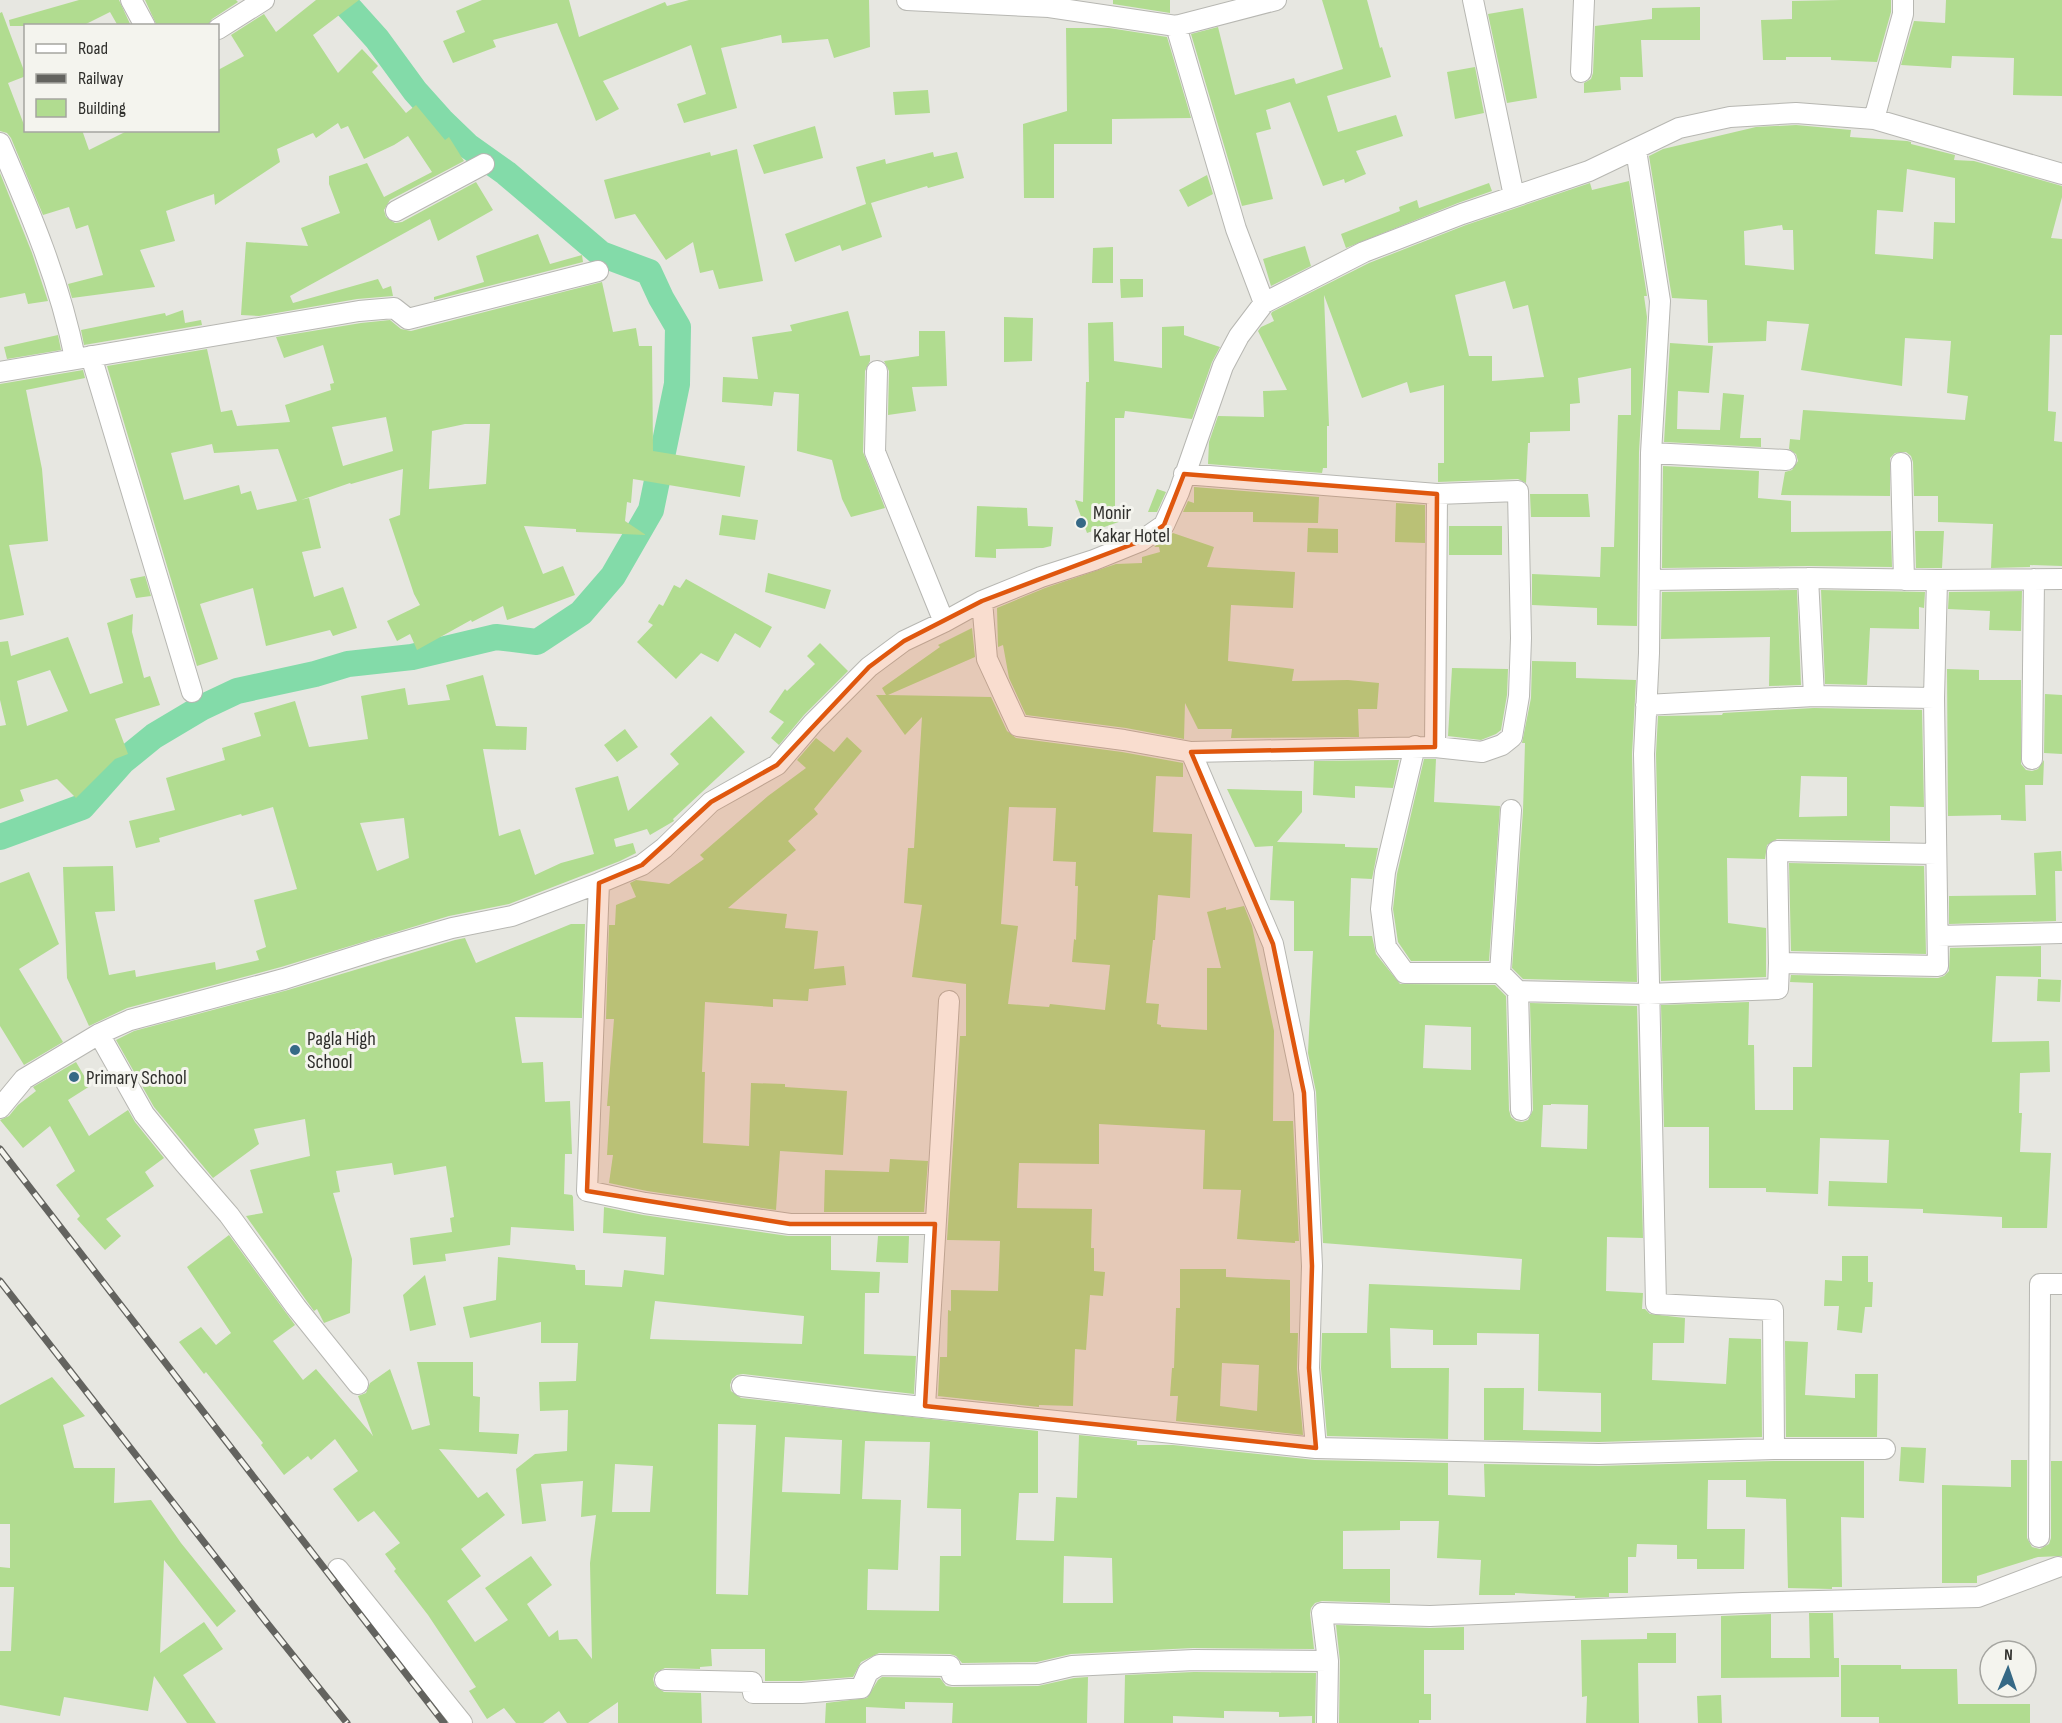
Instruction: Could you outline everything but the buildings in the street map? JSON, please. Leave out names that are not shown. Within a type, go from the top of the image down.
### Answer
[{"type":"street","points":[[130,0],[144,24]]},
{"type":"street","points":[[219,28],[264,0]]},
{"type":"street","points":[[907,0],[1049,3],[1176,26],[1276,0]]},
{"type":"street","points":[[1473,0],[1514,196]]},
{"type":"street","points":[[1581,72],[1584,0]]},
{"type":"street","points":[[1874,119],[1903,14],[1903,0]]},
{"type":"street","points":[[1176,26],[1236,229],[1264,303]]},
{"type":"street","points":[[0,1108],[24,1079],[99,1034],[130,1020],[284,979],[452,928],[512,916],[599,884],[642,865],[664,848],[711,802],[777,765],[813,723],[869,667],[904,641],[982,601],[1141,541],[1164,525],[1185,474],[1223,366],[1239,336],[1264,303],[1364,252],[1514,196],[1589,171],[1679,128],[1730,117],[1796,113],[1874,119],[2062,174]]},
{"type":"street","points":[[0,143],[43,246],[67,318],[83,357],[192,692]]},
{"type":"street","points":[[1636,150],[1660,301],[1651,453],[1650,580],[1644,754],[1656,1304],[1773,1310],[1774,1449]]},
{"type":"street","points":[[396,212],[484,164]]},
{"type":"street","points":[[0,372],[359,311],[394,308],[408,319],[597,271]]},
{"type":"street","points":[[877,371],[875,452],[944,622]]},
{"type":"street","points":[[1651,453],[1786,460]]},
{"type":"street","points":[[1901,463],[1904,580]]},
{"type":"street","points":[[982,601],[987,659],[1018,726],[1124,740],[1191,752],[1415,746],[1482,752],[1502,745],[1512,737],[1520,696],[1518,490],[1437,494],[1185,474]]},
{"type":"street","points":[[1435,747],[1437,494]]},
{"type":"street","points":[[1808,578],[1814,696]]},
{"type":"street","points":[[2032,759],[2034,579]]},
{"type":"street","points":[[1650,580],[2062,579]]},
{"type":"street","points":[[1779,963],[1938,966],[1934,698],[1937,580]]},
{"type":"street","points":[[1646,705],[1814,696],[1934,698]]},
{"type":"street","points":[[1415,746],[1385,872],[1381,909],[1386,947],[1405,973],[1500,974],[1518,991],[1648,994],[1778,989],[1777,850],[1936,854]]},
{"type":"street","points":[[1191,752],[1273,944],[1304,1093],[1312,1266],[1310,1368],[1316,1448]]},
{"type":"street","points":[[1500,974],[1511,810]]},
{"type":"street","points":[[599,884],[588,1191],[645,1203],[790,1224],[935,1224]]},
{"type":"street","points":[[1938,936],[2062,933]]},
{"type":"street","points":[[1518,991],[1521,1110]]},
{"type":"street","points":[[925,1406],[949,1001]]},
{"type":"street","points":[[99,1034],[144,1114],[229,1215],[296,1307],[358,1384]]},
{"type":"street","points":[[2039,1537],[2040,1284],[2062,1284]]},
{"type":"street","points":[[742,1386],[1316,1448],[1599,1454],[1774,1449],[1885,1449]]},
{"type":"street","points":[[1327,1723],[1328,1661],[1322,1613],[1430,1616],[1743,1602],[1978,1597],[2058,1567]]},
{"type":"street","points":[[338,1569],[462,1723]]},
{"type":"street","points":[[665,1680],[752,1682],[753,1693],[802,1693],[861,1688],[868,1672],[879,1665],[950,1666],[952,1674],[1038,1674],[1072,1666],[1194,1660],[1328,1661]]},
{"type":"highlighted area","points":[[1184,474],[1437,494],[1435,747],[1191,752],[1273,944],[1304,1093],[1312,1266],[1309,1368],[1316,1448],[925,1406],[935,1224],[790,1224],[587,1191],[599,883],[642,865],[711,802],[777,765],[869,667],[904,641],[982,601],[1141,541],[1164,525]]},
{"type":"waterway","points":[[0,837],[82,807],[122,762],[154,736],[201,708],[237,691],[315,674],[348,664],[412,657],[496,637],[537,642],[581,613],[613,576],[651,510],[677,384],[678,327],[649,272],[601,254],[506,173],[468,146],[415,91],[377,39],[342,0]]},
{"type":"railway","points":[[0,1149],[444,1723]]},
{"type":"railway","points":[[0,1281],[347,1723]]},
{"type":"place","name":"Monir Kakar Hotel","points":[[1081,523]]},
{"type":"place","name":"Pagla High School","points":[[295,1050]]},
{"type":"place","name":"Primary School","points":[[74,1077]]}]
